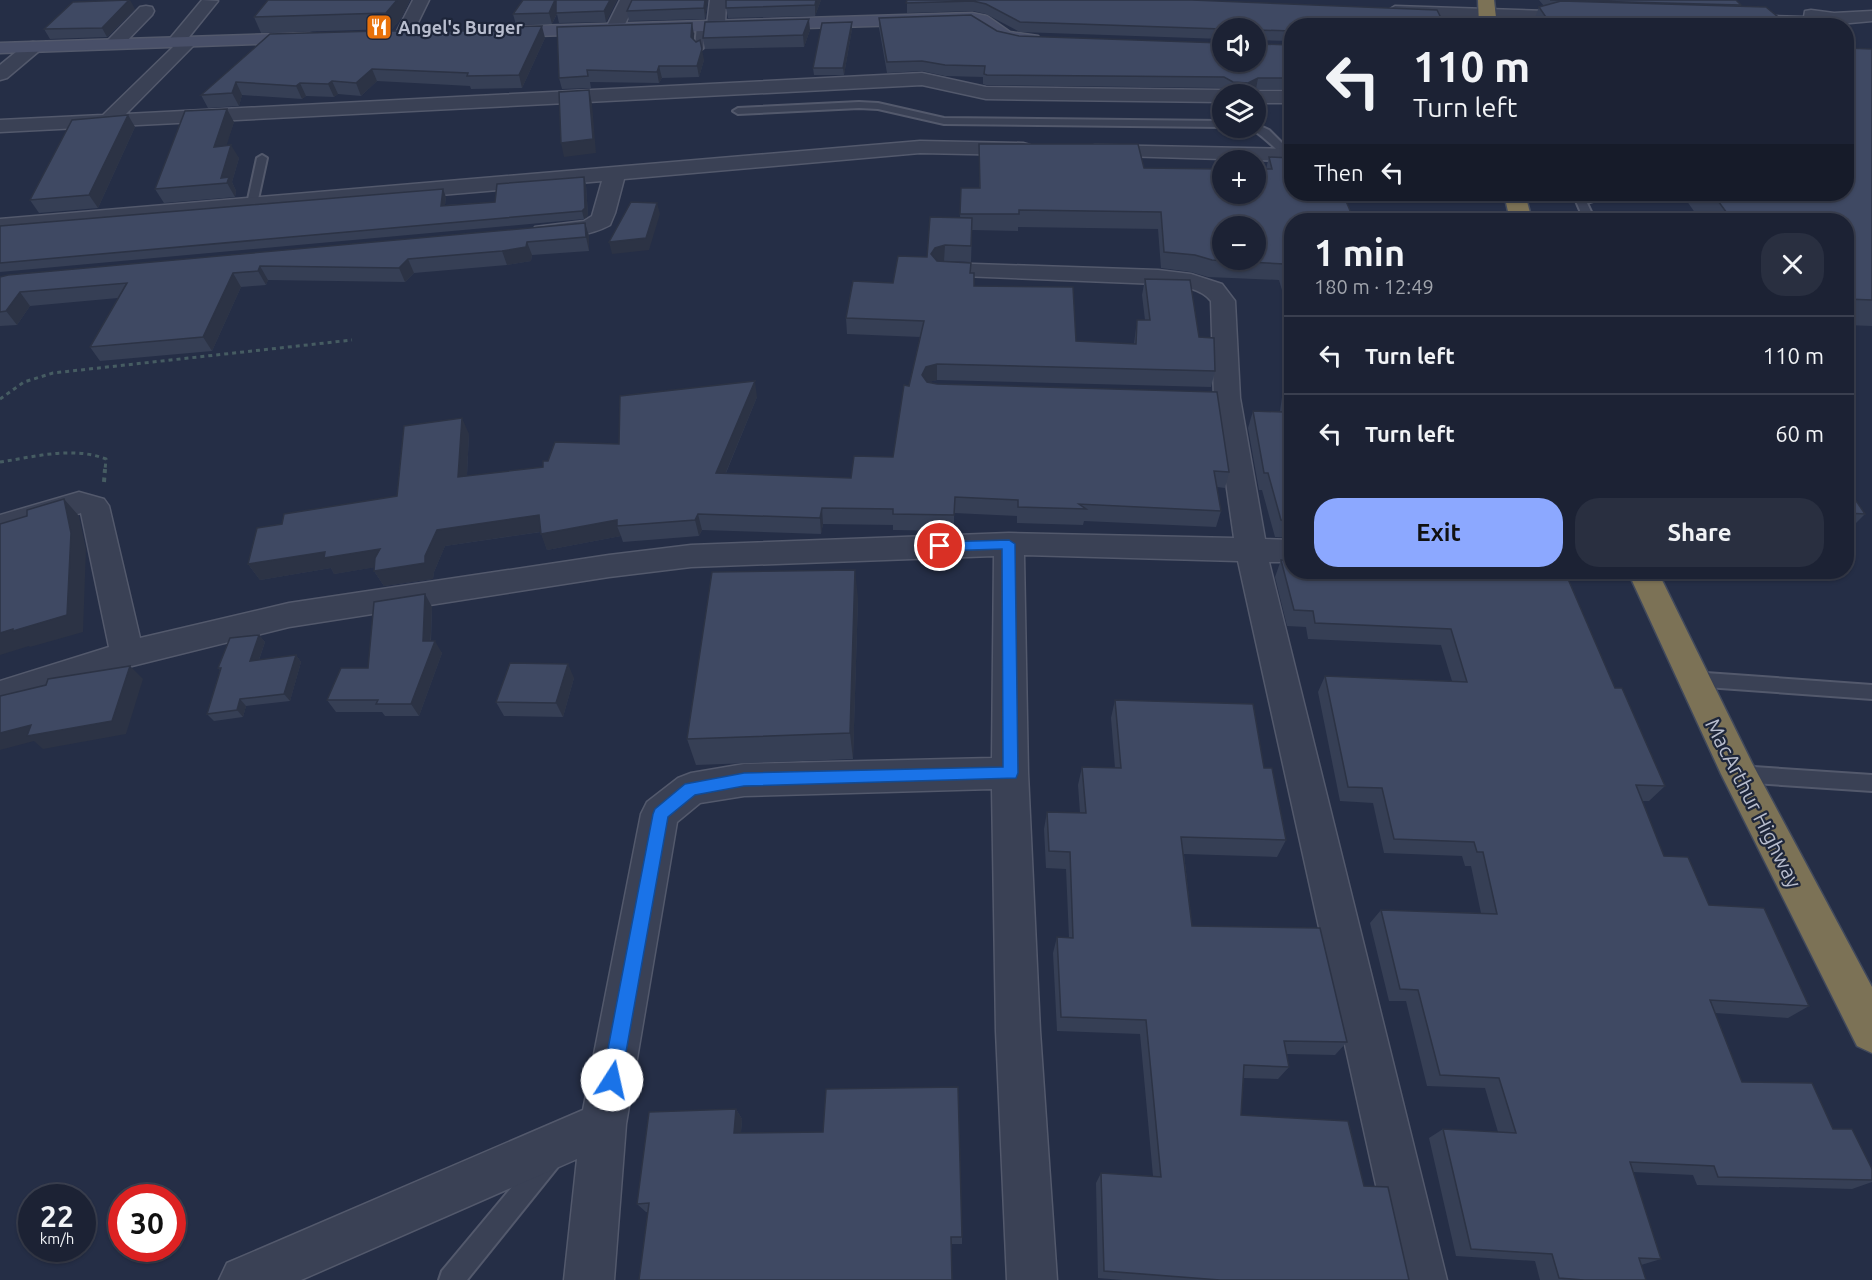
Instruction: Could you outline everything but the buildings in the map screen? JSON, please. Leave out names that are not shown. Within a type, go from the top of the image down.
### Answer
[{"type":"highway","name":"MacArthur Highway","points":[[1646,579],[1739,774],[1872,1031]]},
{"type":"street","points":[[405,35],[421,0]]},
{"type":"street","points":[[615,28],[629,0]]},
{"type":"street","points":[[708,25],[718,0]]},
{"type":"street","points":[[109,120],[182,42],[210,1]]},
{"type":"street","points":[[1380,10],[1592,12]]},
{"type":"street","points":[[114,44],[146,11]]},
{"type":"street","points":[[1721,16],[1749,18]]},
{"type":"street","points":[[1834,18],[1871,17]]},
{"type":"street","points":[[486,32],[972,18],[981,20],[1005,37],[1055,40]]},
{"type":"street","points":[[382,35],[428,34]]},
{"type":"street","points":[[0,48],[325,37]]},
{"type":"street","points":[[0,74],[33,47]]},
{"type":"street","points":[[0,126],[922,79],[940,80],[967,90],[986,93],[1212,96]]},
{"type":"street","points":[[1266,97],[1284,98]]},
{"type":"street","points":[[0,226],[921,147],[1043,149]]},
{"type":"street","points":[[1078,150],[1284,155]]},
{"type":"street","points":[[609,202],[631,189],[641,170]]},
{"type":"street","points":[[524,234],[590,227],[602,220],[609,202],[607,188],[617,172]]},
{"type":"street","points":[[945,270],[1158,277],[1191,281],[1214,289],[1223,301],[1216,398],[1422,1280]]},
{"type":"street","points":[[0,526],[79,502],[94,506],[127,654]]},
{"type":"street","points":[[1009,544],[1010,773],[1018,1031],[1032,1280]]},
{"type":"street","points":[[0,695],[127,654],[289,615],[609,566],[691,556],[1009,544],[1284,551]]},
{"type":"street","points":[[589,1280],[584,1132],[660,814],[691,789],[744,780],[1010,773]]},
{"type":"street","points":[[244,1280],[584,1132]]},
{"type":"lane","points":[[699,48],[708,25]]},
{"type":"lane","points":[[738,111],[859,105],[878,106],[944,121],[1212,124]]},
{"type":"lane","points":[[1266,133],[1284,149]]},
{"type":"lane","points":[[252,204],[262,158]]},
{"type":"lane","points":[[1692,679],[1872,692]]},
{"type":"lane","points":[[1739,774],[1872,783]]},
{"type":"lane","points":[[451,1280],[584,1132]]},
{"type":"path","points":[[0,399],[24,381],[53,373],[352,340]]},
{"type":"path","points":[[0,462],[74,453],[97,454],[106,459],[97,522]]},
{"type":"place","name":"Angel's Burger","points":[[379,27]]},
{"type":"route","points":[[612,1080],[660,814],[691,789],[744,780],[1010,773],[1009,544],[940,546]]}]
